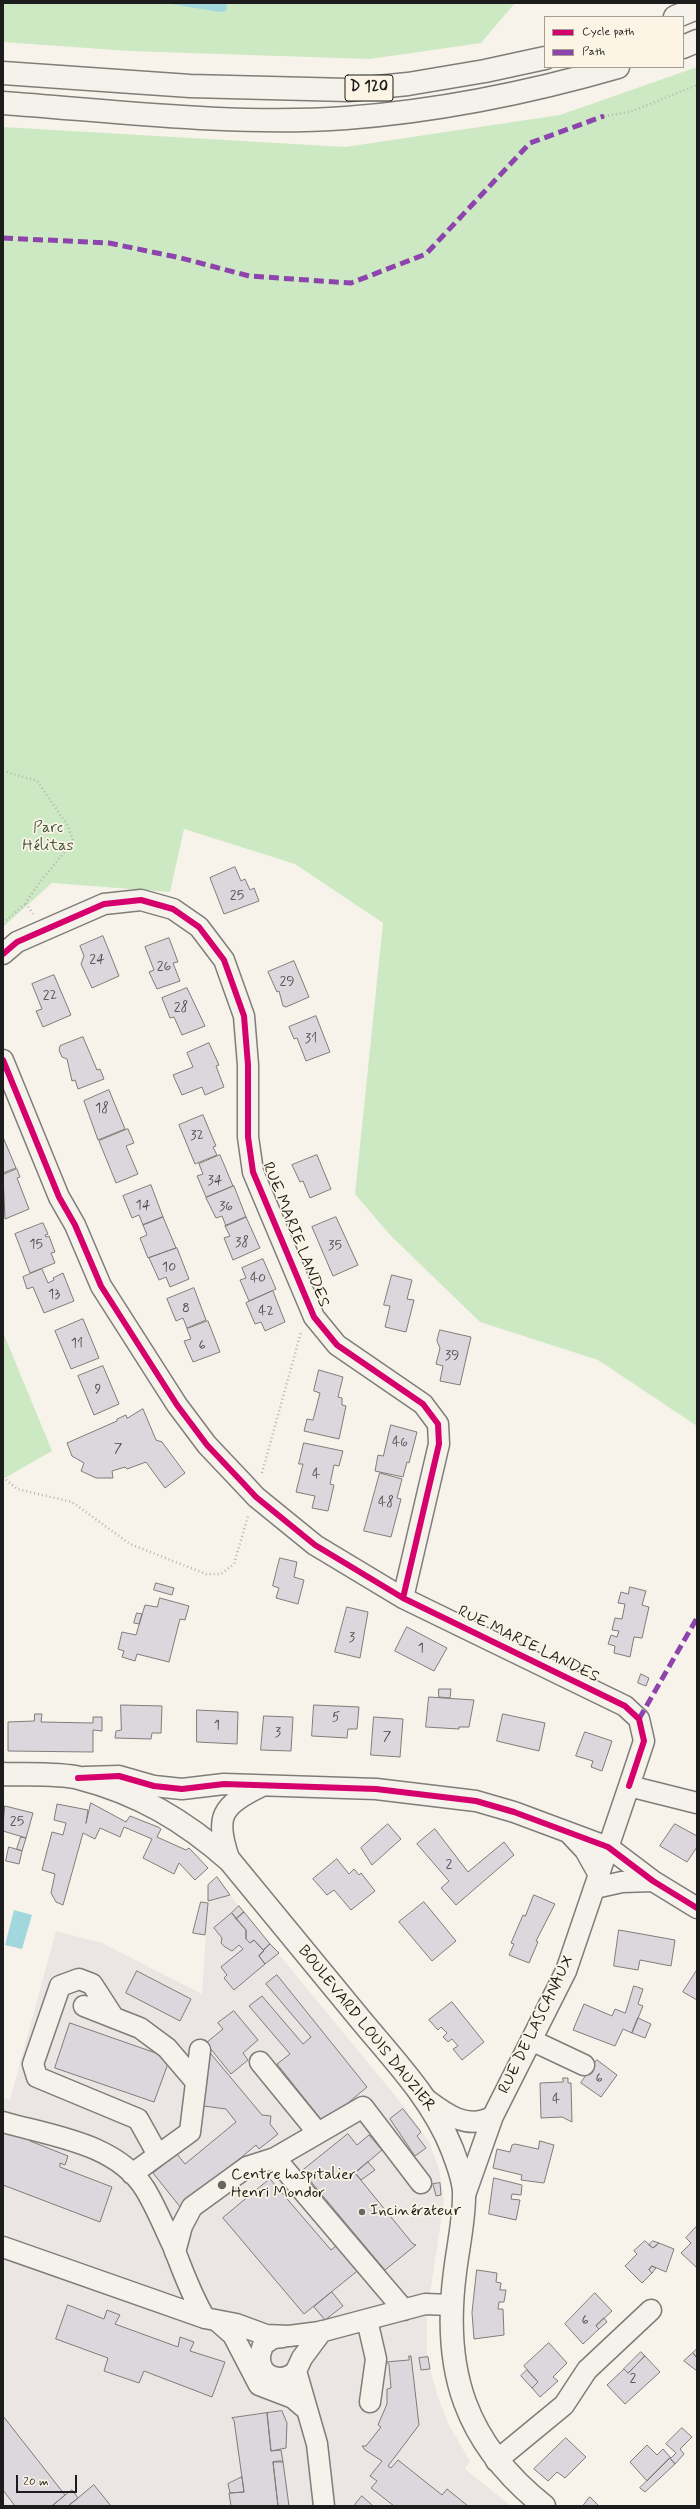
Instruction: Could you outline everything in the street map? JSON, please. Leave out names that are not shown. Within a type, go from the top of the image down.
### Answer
[{"type":"main road","points":[[677,16],[697,8]]},
{"type":"main road","points":[[684,47],[697,41]]},
{"type":"main road","name":"D 120","points":[[3,74],[190,86],[348,90],[415,83],[544,58]]},
{"type":"main road","name":"D 120","points":[[3,103],[204,117],[344,118],[462,106],[552,86],[615,68]]},
{"type":"main road","name":"BOULEVARD LOUIS DAUZIER","points":[[3,1774],[78,1778],[149,1802],[200,1835],[230,1861],[426,2099],[452,2150],[461,2175],[464,2195],[450,2305],[450,2333],[461,2389],[469,2415],[496,2461],[522,2488],[544,2506]]},
{"type":"street","name":"RUE MARIE LANDES","points":[[3,954],[16,942],[104,904],[141,900],[173,909],[199,927],[224,960],[244,1016],[248,1065],[248,1136],[253,1172],[314,1317],[337,1345],[423,1404],[438,1424],[439,1444],[403,1598]]},
{"type":"street","name":"RUE MARIE LANDES","points":[[3,1060],[59,1197],[75,1224],[101,1286],[177,1405],[207,1445],[256,1497],[315,1545],[403,1598],[625,1706],[639,1719]]},
{"type":"street","name":"RUE DE LASCANAUX","points":[[464,2195],[493,2116],[566,1971],[644,1740],[639,1719]]},
{"type":"street","points":[[78,1778],[119,1776],[154,1786],[182,1789],[224,1784],[376,1789],[476,1801],[514,1812],[608,1847],[653,1881],[697,1908]]},
{"type":"street","points":[[230,1861],[222,1832],[224,1819],[230,1804],[262,1786]]},
{"type":"street","points":[[629,1786],[697,1804]]},
{"type":"street","points":[[568,1831],[585,1850],[597,1881],[653,1881]]},
{"type":"street","points":[[114,2018],[92,1984],[79,1979],[60,1986],[33,2064],[37,2077],[138,2119],[158,2155]]},
{"type":"street","points":[[84,2006],[140,2028],[167,2048],[196,2082]]},
{"type":"street","points":[[531,2040],[584,2065]]},
{"type":"street","points":[[132,2174],[190,2132],[200,2050]]},
{"type":"street","points":[[260,2062],[318,2133]]},
{"type":"street","points":[[426,2099],[444,2112],[464,2122],[483,2122],[493,2116]]},
{"type":"street","points":[[175,2252],[182,2226],[192,2208],[248,2167],[275,2158],[363,2107],[422,2184]]},
{"type":"street","points":[[3,2122],[91,2147],[121,2163],[144,2188],[175,2252],[193,2300],[210,2319],[233,2335],[259,2385],[293,2398],[307,2410]]},
{"type":"street","points":[[275,2158],[404,2310]]},
{"type":"street","points":[[3,2247],[210,2319],[236,2324],[266,2335],[289,2336]]},
{"type":"street","points":[[322,2331],[302,2358],[296,2371],[289,2377],[272,2377],[263,2369],[260,2358],[263,2345],[273,2338],[322,2331],[425,2304],[450,2305]]},
{"type":"street","points":[[496,2461],[564,2405],[587,2370],[651,2310]]},
{"type":"street","points":[[367,2320],[376,2359],[370,2402]]},
{"type":"street","points":[[296,2371],[317,2444],[324,2506]]},
{"type":"path","points":[[604,116],[630,112],[697,85]]},
{"type":"path","points":[[3,771],[37,781],[68,826],[73,841],[57,863],[39,880],[26,903],[3,923]]},
{"type":"path","points":[[26,903],[43,930]]},
{"type":"path","points":[[3,1477],[17,1489],[72,1502],[130,1544],[206,1574],[221,1574],[234,1564],[246,1522],[256,1497],[299,1334],[314,1317]]},
{"type":"shaded area","name":"Centre hospitalier Henri Mondor","points":[[230,1895],[402,2104],[429,2142],[439,2169],[444,2201],[427,2313],[427,2353],[430,2369],[438,2398],[449,2425],[470,2461],[465,2469],[511,2506],[3,2506],[3,2098],[10,2100],[56,1931],[102,1943],[202,1994],[208,1901]]},
{"type":"green space","points":[[3,3],[515,3],[481,43],[370,59],[129,51],[3,42]]},
{"type":"green space","name":"Parc Hélitas","points":[[697,67],[697,1426],[598,1360],[480,1322],[390,1235],[355,1194],[383,923],[295,864],[184,829],[170,892],[52,883],[3,927],[3,127],[345,147],[560,115]]},
{"type":"green space","points":[[3,1332],[52,1451],[3,1479]]},
{"type":"water","points":[[165,3],[227,3],[226,11],[219,12]]},
{"type":"water","points":[[14,1910],[32,1915],[22,1949],[5,1945]]},
{"type":"building","points":[[235,867],[241,881],[245,879],[250,890],[254,888],[259,901],[224,914],[210,878]]},
{"type":"building","points":[[103,936],[119,976],[92,988],[81,964],[84,956],[80,946]]},
{"type":"building","points":[[169,938],[178,962],[173,963],[180,981],[157,989],[149,972],[154,970],[145,947]]},
{"type":"building","points":[[294,961],[309,997],[286,1007],[283,1006],[279,991],[277,992],[268,972]]},
{"type":"building","points":[[54,975],[71,1015],[43,1027],[36,1011],[42,1009],[32,984]]},
{"type":"building","points":[[187,988],[205,1026],[182,1035],[174,1017],[170,1018],[162,998]]},
{"type":"building","points":[[316,1016],[330,1052],[306,1061],[297,1038],[294,1039],[289,1027]]},
{"type":"building","points":[[83,1037],[97,1070],[100,1069],[104,1079],[78,1089],[75,1080],[72,1081],[67,1059],[62,1057],[59,1050],[60,1046]]},
{"type":"building","points":[[209,1043],[219,1065],[216,1066],[224,1087],[205,1095],[202,1087],[182,1095],[173,1075],[193,1067],[187,1053]]},
{"type":"building","points":[[109,1090],[125,1129],[98,1140],[84,1101]]},
{"type":"building","points":[[203,1115],[216,1146],[213,1147],[217,1155],[195,1164],[179,1125]]},
{"type":"building","points":[[128,1129],[134,1143],[126,1146],[138,1174],[116,1183],[99,1141]]},
{"type":"building","points":[[3,1137],[16,1168],[3,1173]]},
{"type":"building","points":[[220,1155],[233,1186],[206,1197],[197,1176],[203,1174],[199,1164]]},
{"type":"building","points":[[317,1155],[331,1189],[310,1198],[303,1181],[300,1182],[292,1165]]},
{"type":"building","points":[[17,1169],[20,1177],[17,1178],[29,1209],[5,1219],[3,1175]]},
{"type":"building","points":[[151,1185],[163,1217],[143,1225],[139,1215],[132,1218],[123,1196]]},
{"type":"building","points":[[234,1186],[246,1217],[226,1226],[222,1216],[216,1218],[206,1198]]},
{"type":"building","points":[[163,1217],[176,1248],[148,1258],[140,1238],[147,1235],[143,1225]]},
{"type":"building","points":[[246,1217],[260,1248],[233,1260],[224,1238],[230,1236],[225,1226]]},
{"type":"building","points":[[336,1217],[358,1265],[333,1276],[312,1227]]},
{"type":"building","points":[[43,1223],[48,1234],[45,1235],[46,1237],[49,1236],[55,1252],[51,1253],[55,1263],[30,1273],[15,1234]]},
{"type":"building","points":[[177,1248],[189,1279],[170,1287],[166,1277],[159,1280],[149,1258]]},
{"type":"building","points":[[263,1259],[276,1289],[249,1301],[240,1280],[246,1278],[242,1268]]},
{"type":"building","points":[[42,1269],[48,1283],[54,1280],[53,1278],[63,1273],[74,1301],[44,1313],[33,1287],[27,1289],[23,1277]]},
{"type":"building","points":[[392,1275],[412,1280],[407,1299],[414,1300],[406,1332],[385,1327],[390,1306],[384,1305]]},
{"type":"building","points":[[194,1288],[206,1320],[187,1328],[183,1318],[176,1321],[167,1299]]},
{"type":"building","points":[[273,1291],[285,1322],[265,1331],[261,1322],[255,1324],[246,1303]]},
{"type":"building","points":[[83,1319],[99,1358],[71,1369],[55,1331]]},
{"type":"building","points":[[208,1321],[220,1352],[193,1362],[184,1341],[191,1339],[187,1329]]},
{"type":"building","points":[[440,1330],[471,1337],[460,1385],[440,1381],[443,1366],[436,1364],[440,1348],[437,1341]]},
{"type":"building","points":[[103,1366],[119,1404],[94,1415],[78,1376]]},
{"type":"building","points":[[319,1370],[343,1377],[338,1397],[342,1398],[342,1405],[346,1406],[339,1439],[304,1431],[307,1419],[313,1420],[320,1393],[314,1391]]},
{"type":"building","points":[[143,1409],[156,1440],[162,1442],[185,1473],[165,1488],[146,1462],[127,1469],[125,1467],[112,1471],[113,1478],[96,1478],[81,1471],[84,1463],[72,1456],[67,1443],[117,1421],[117,1419],[126,1415],[127,1418]]},
{"type":"building","points":[[391,1425],[417,1432],[409,1463],[407,1462],[403,1477],[375,1471],[378,1455],[383,1456]]},
{"type":"building","points":[[304,1443],[343,1451],[339,1466],[334,1465],[330,1484],[334,1485],[328,1511],[312,1508],[315,1496],[296,1492],[303,1464],[299,1464]]},
{"type":"building","points":[[380,1473],[402,1479],[397,1498],[401,1499],[391,1537],[364,1531]]},
{"type":"building","points":[[280,1558],[297,1562],[294,1577],[304,1580],[298,1604],[276,1598],[279,1588],[273,1586]]},
{"type":"building","points":[[156,1583],[174,1588],[172,1595],[154,1590]]},
{"type":"building","points":[[630,1587],[646,1591],[642,1605],[649,1607],[642,1638],[634,1637],[630,1657],[614,1653],[615,1646],[608,1644],[611,1635],[617,1637],[619,1631],[612,1630],[615,1618],[622,1619],[625,1604],[618,1603],[621,1592],[628,1594]]},
{"type":"building","points":[[160,1598],[189,1606],[185,1620],[180,1619],[169,1662],[137,1654],[135,1661],[122,1657],[124,1651],[118,1649],[122,1632],[136,1635],[145,1605],[157,1607]]},
{"type":"building","points":[[347,1607],[368,1612],[360,1658],[335,1652]]},
{"type":"building","points":[[137,1613],[142,1614],[139,1624],[134,1623]]},
{"type":"building","points":[[407,1627],[447,1648],[434,1671],[395,1651]]},
{"type":"building","points":[[641,1674],[649,1678],[646,1686],[638,1683]]},
{"type":"building","points":[[439,1689],[451,1689],[450,1698],[439,1697]]},
{"type":"building","points":[[429,1697],[474,1700],[469,1727],[459,1727],[459,1729],[426,1727]]},
{"type":"building","points":[[121,1705],[162,1706],[161,1733],[152,1733],[151,1739],[115,1738],[116,1731],[121,1730]]},
{"type":"building","points":[[314,1705],[359,1707],[357,1729],[348,1729],[347,1738],[312,1736]]},
{"type":"building","points":[[197,1710],[238,1712],[237,1744],[197,1742]]},
{"type":"building","points":[[35,1714],[42,1714],[41,1722],[93,1723],[93,1717],[102,1717],[102,1731],[93,1730],[93,1752],[8,1751],[8,1722],[34,1721]]},
{"type":"building","points":[[503,1714],[545,1723],[539,1751],[497,1741]]},
{"type":"building","points":[[264,1716],[293,1717],[291,1751],[261,1750]]},
{"type":"building","points":[[374,1717],[403,1719],[400,1757],[371,1755]]},
{"type":"building","points":[[585,1732],[612,1741],[602,1771],[591,1767],[593,1761],[576,1756]]},
{"type":"building","points":[[91,1803],[126,1822],[130,1816],[158,1827],[161,1829],[157,1837],[186,1850],[189,1848],[208,1868],[195,1880],[179,1863],[174,1874],[143,1858],[152,1839],[124,1827],[120,1837],[100,1828],[95,1839],[83,1833],[63,1905],[56,1902],[51,1893],[55,1874],[42,1870],[52,1832],[63,1835],[66,1823],[54,1820],[57,1804],[88,1810],[86,1823]]},
{"type":"building","points":[[5,1806],[33,1813],[26,1838],[3,1831]]},
{"type":"building","points":[[388,1824],[401,1839],[372,1865],[361,1848]]},
{"type":"building","points":[[675,1824],[697,1836],[697,1847],[687,1862],[660,1846]]},
{"type":"building","points":[[435,1829],[468,1872],[504,1842],[514,1855],[456,1905],[441,1888],[449,1881],[417,1844]]},
{"type":"building","points":[[21,1837],[26,1838],[22,1851],[17,1849]]},
{"type":"building","points":[[9,1847],[22,1851],[19,1864],[6,1861]]},
{"type":"building","points":[[337,1859],[349,1874],[354,1869],[359,1875],[361,1873],[375,1891],[351,1910],[334,1890],[327,1895],[313,1879]]},
{"type":"building","points":[[217,1877],[230,1895],[208,1901],[208,1885]]},
{"type":"building","points":[[534,1895],[555,1904],[536,1941],[538,1942],[529,1963],[509,1955],[514,1944],[511,1943],[523,1915],[525,1916]]},
{"type":"building","points":[[201,1902],[208,1903],[205,1935],[193,1933]]},
{"type":"building","points":[[424,1902],[456,1941],[432,1961],[399,1922]]},
{"type":"building","points":[[239,1906],[244,1912],[236,1919],[232,1913]]},
{"type":"building","points":[[244,1912],[270,1944],[263,1950],[254,1940],[250,1943],[246,1939],[246,1930],[236,1919]]},
{"type":"building","points":[[232,1913],[246,1930],[246,1939],[250,1943],[254,1940],[264,1951],[259,1956],[265,1964],[234,1990],[224,1978],[227,1975],[221,1967],[243,1949],[239,1945],[232,1951],[225,1947],[221,1943],[222,1938],[214,1928]]},
{"type":"building","points":[[619,1930],[675,1940],[671,1966],[640,1960],[638,1970],[614,1966]]},
{"type":"building","points":[[270,1944],[279,1953],[265,1964],[259,1956]]},
{"type":"building","points":[[697,1970],[697,2000],[683,1992]]},
{"type":"building","points":[[137,1971],[191,1999],[180,2021],[126,1993]]},
{"type":"building","points":[[277,1975],[367,2087],[324,2123],[277,2064],[290,2054],[249,2006],[262,1996],[303,2044],[311,2037],[266,1984]]},
{"type":"building","points":[[634,1986],[643,1989],[638,2004],[643,2006],[632,2033],[623,2029],[615,2046],[573,2030],[584,2004],[612,2016],[615,2009],[625,2013]]},
{"type":"building","points":[[452,2002],[484,2042],[462,2060],[453,2049],[458,2046],[452,2039],[448,2042],[443,2037],[447,2033],[441,2027],[438,2030],[429,2020]]},
{"type":"building","points":[[234,2011],[258,2040],[243,2053],[248,2060],[231,2074],[206,2043],[223,2029],[218,2023]]},
{"type":"building","points":[[638,2018],[651,2024],[645,2038],[632,2033]]},
{"type":"building","points":[[70,2023],[170,2058],[154,2102],[55,2068]]},
{"type":"building","points":[[206,2048],[262,2115],[271,2116],[270,2124],[278,2134],[259,2149],[256,2145],[181,2208],[153,2173],[177,2154],[185,2164],[236,2122],[226,2109],[196,2105]]},
{"type":"building","points":[[597,2060],[617,2075],[601,2097],[581,2083]]},
{"type":"building","points":[[563,2078],[568,2078],[568,2083],[571,2083],[572,2122],[562,2117],[541,2118],[540,2083],[563,2082]]},
{"type":"building","points":[[403,2109],[421,2132],[417,2136],[426,2148],[415,2156],[390,2119]]},
{"type":"building","points":[[3,2130],[30,2138],[30,2141],[68,2156],[65,2165],[60,2163],[60,2167],[112,2187],[100,2222],[3,2185]]},
{"type":"building","name":"Incinérateur","points":[[348,2134],[357,2145],[369,2135],[382,2150],[355,2173],[413,2244],[416,2245],[385,2270],[302,2171]]},
{"type":"building","points":[[540,2141],[554,2145],[544,2183],[521,2180],[522,2175],[493,2168],[497,2149],[510,2152],[512,2145],[515,2144],[538,2149]]},
{"type":"building","points":[[368,2162],[375,2170],[361,2180],[355,2173]]},
{"type":"building","points":[[494,2178],[522,2185],[521,2195],[512,2194],[511,2199],[520,2200],[516,2220],[489,2214]]},
{"type":"building","points":[[270,2179],[331,2250],[340,2243],[361,2268],[304,2314],[223,2218]]},
{"type":"building","points":[[440,2183],[441,2195],[436,2196],[433,2184]]},
{"type":"building","points":[[697,2226],[696,2267],[681,2253],[691,2243],[686,2238]]},
{"type":"building","points":[[645,2241],[653,2248],[659,2243],[674,2249],[666,2272],[652,2266],[649,2270],[652,2273],[642,2283],[625,2266],[637,2254],[634,2251]]},
{"type":"building","points":[[653,2241],[659,2243],[653,2248],[649,2245]]},
{"type":"building","points":[[652,2266],[656,2268],[652,2273],[649,2270]]},
{"type":"building","points":[[477,2270],[497,2273],[496,2282],[501,2283],[500,2290],[506,2290],[504,2302],[499,2302],[498,2309],[503,2309],[504,2335],[474,2339],[472,2313]]},
{"type":"building","points":[[332,2292],[343,2306],[325,2320],[314,2307]]},
{"type":"building","points":[[595,2293],[612,2311],[596,2326],[599,2329],[583,2344],[565,2324]]},
{"type":"building","points":[[68,2305],[104,2319],[107,2310],[120,2315],[115,2324],[178,2347],[180,2337],[194,2342],[190,2351],[225,2362],[212,2397],[144,2371],[139,2383],[104,2371],[108,2358],[56,2339]]},
{"type":"building","points":[[604,2318],[607,2322],[599,2329],[596,2326]]},
{"type":"building","points":[[549,2343],[567,2363],[553,2377],[558,2381],[540,2397],[532,2388],[538,2382],[524,2366]]},
{"type":"building","points":[[697,2349],[697,2358],[693,2353]]},
{"type":"building","points":[[641,2352],[645,2356],[628,2373],[624,2369]]},
{"type":"building","points":[[693,2353],[697,2358],[697,2371],[684,2361]]},
{"type":"building","points":[[409,2356],[411,2356],[419,2425],[388,2466],[391,2468],[398,2460],[442,2495],[447,2489],[468,2506],[394,2506],[371,2488],[377,2481],[370,2476],[382,2461],[365,2450],[362,2446],[366,2446],[381,2427],[378,2425],[387,2404],[387,2389],[391,2388],[389,2364],[386,2362],[409,2360]]},
{"type":"building","points":[[645,2356],[660,2372],[625,2404],[607,2385],[624,2369],[628,2373]]},
{"type":"building","points":[[428,2357],[430,2369],[421,2370],[419,2358]]},
{"type":"building","points":[[527,2370],[538,2382],[532,2388],[521,2376]]},
{"type":"building","points":[[282,2411],[287,2423],[286,2448],[271,2451],[267,2413]]},
{"type":"building","points":[[267,2413],[271,2451],[281,2450],[283,2462],[273,2462],[278,2506],[231,2506],[229,2493],[244,2492],[234,2420],[232,2418]]},
{"type":"building","points":[[3,2416],[65,2495],[52,2506],[15,2506],[3,2490]]},
{"type":"building","points":[[682,2428],[692,2437],[680,2449],[684,2454],[675,2464],[670,2458],[647,2481],[630,2462],[647,2445],[657,2455],[663,2449],[671,2458],[676,2453],[666,2444]]},
{"type":"building","points":[[566,2438],[586,2457],[565,2478],[557,2472],[548,2481],[534,2469]]},
{"type":"building","points":[[670,2458],[675,2464],[645,2492],[640,2488]]},
{"type":"building","points":[[273,2462],[283,2462],[289,2506],[278,2506]]},
{"type":"building","points":[[242,2477],[244,2492],[230,2493],[228,2484]]},
{"type":"building","points":[[94,2485],[111,2506],[68,2506],[78,2498]]},
{"type":"building","points":[[72,2490],[78,2498],[68,2506],[52,2506]]},
{"type":"building","points":[[362,2496],[372,2505],[371,2506],[354,2506]]},
{"type":"building","points":[[590,2497],[599,2506],[583,2506]]},
{"type":"marked path","points":[[3,238],[109,243],[181,258],[249,276],[351,283],[426,254],[530,143],[604,116]]},
{"type":"marked path","points":[[639,1719],[697,1618]]},
{"type":"cycle path","points":[[3,954],[17,942],[104,904],[141,900],[173,909],[199,927],[224,960],[244,1016],[248,1065],[248,1137],[253,1172],[314,1317],[337,1345],[423,1404],[438,1424],[439,1444],[403,1598]]},
{"type":"cycle path","points":[[3,1060],[59,1197],[75,1225],[101,1286],[177,1405],[207,1445],[256,1497],[315,1545],[403,1598],[625,1706],[639,1719],[644,1741],[629,1786]]},
{"type":"cycle path","points":[[78,1778],[119,1776],[154,1786],[182,1789],[224,1784],[376,1789],[476,1801],[514,1812],[608,1847],[653,1881],[697,1908]]},
{"type":"place","name":"Centre hospitalier Henri Mondor","points":[[222,2185]]},
{"type":"place","name":"Incinérateur","points":[[362,2212]]}]
